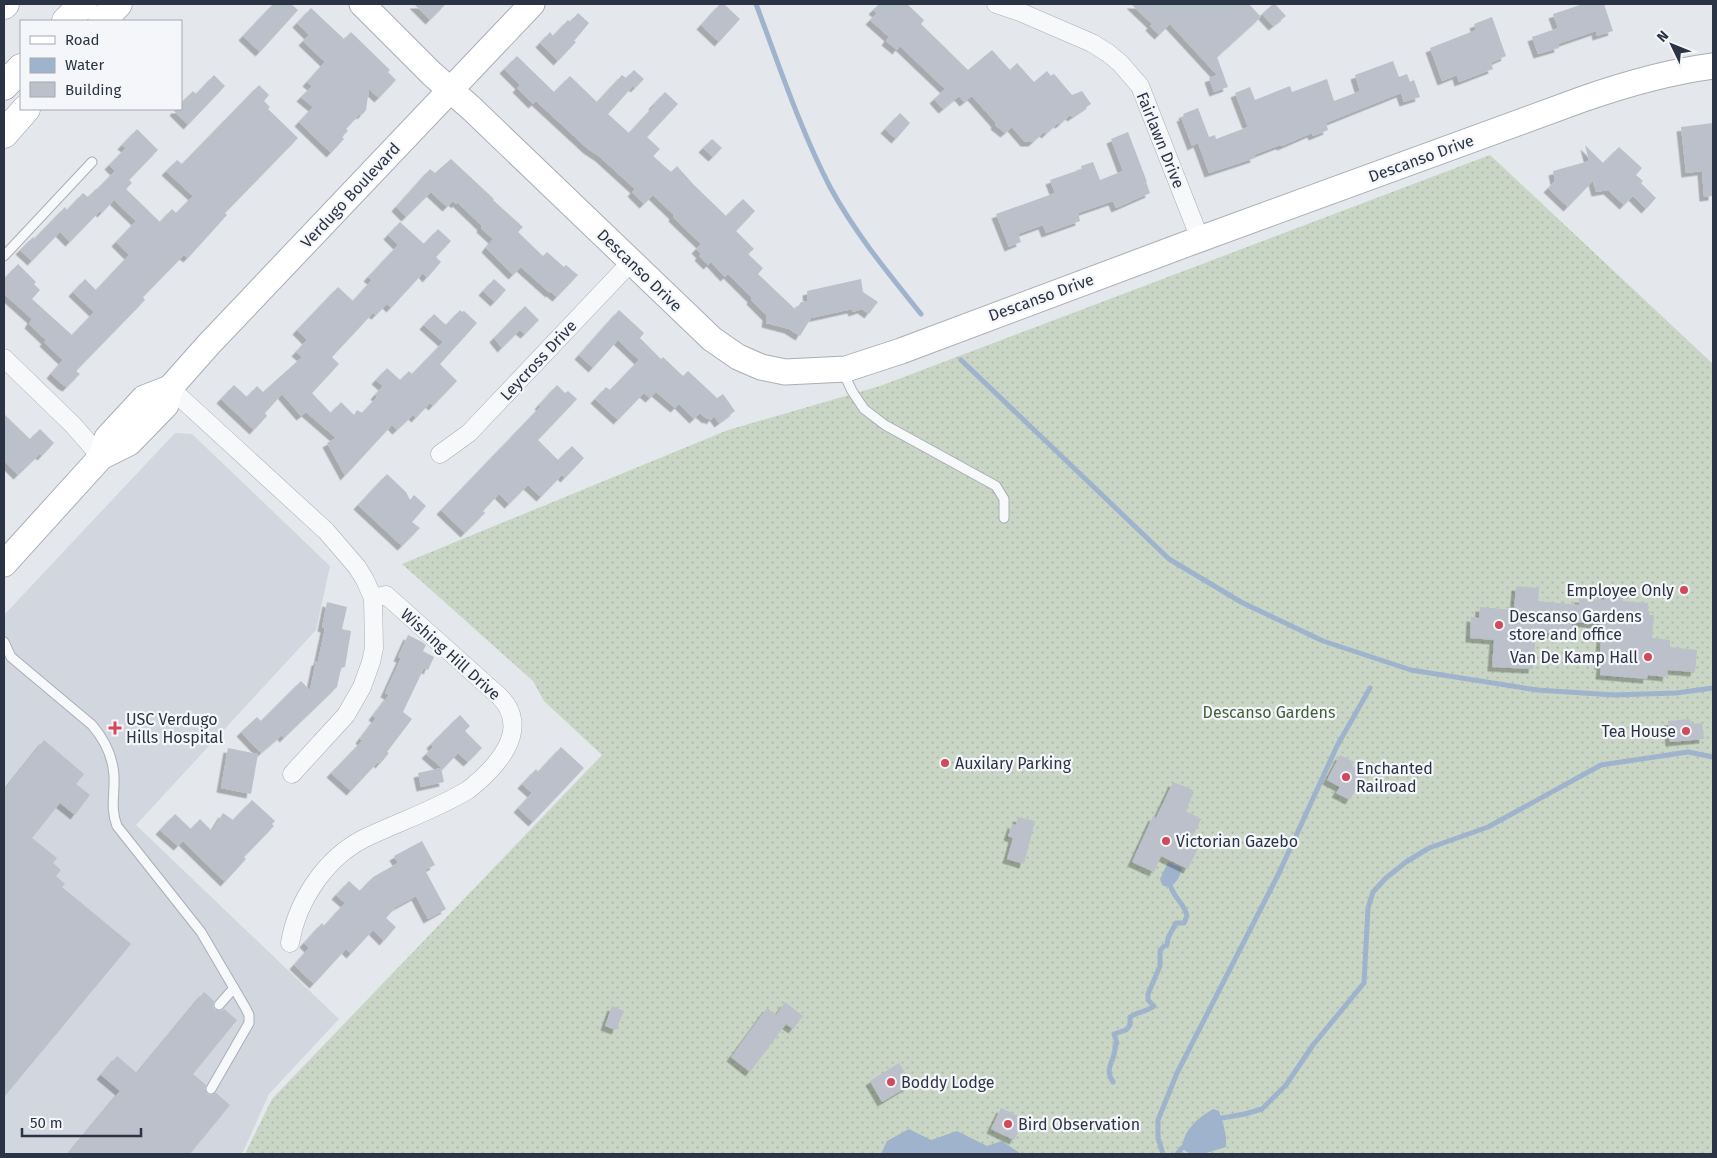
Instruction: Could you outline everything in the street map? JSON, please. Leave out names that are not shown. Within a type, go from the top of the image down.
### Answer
[{"type":"highway","points":[[67,20],[83,4]]},
{"type":"highway","points":[[103,20],[118,4]]},
{"type":"highway","points":[[4,86],[20,69]]},
{"type":"highway","points":[[4,134],[25,110]]},
{"type":"street","name":"Descanso Drive","points":[[362,4],[432,74],[632,261],[712,339],[738,357],[761,367],[785,372],[842,370],[901,351],[1200,238],[1629,83],[1685,69],[1713,66]]},
{"type":"street","name":"Verdugo Boulevard","points":[[4,564],[101,457],[107,438],[144,398],[170,388],[532,4]]},
{"type":"street","name":"Fairlawn Drive","points":[[996,4],[1020,12],[1092,43],[1108,53],[1125,68],[1140,86],[1200,238]]},
{"type":"street","name":"Leycross Drive","points":[[440,454],[469,433],[632,261]]},
{"type":"street","points":[[4,358],[73,425],[101,457]]},
{"type":"street","points":[[170,388],[326,530],[366,580],[373,598],[374,648],[362,687],[346,715],[292,774]]},
{"type":"street","name":"Wishing Hill Drive","points":[[290,943],[293,925],[303,902],[313,885],[341,855],[362,840],[468,790],[483,778],[498,761],[507,748],[512,733],[511,713],[499,696],[386,595],[373,598]]},
{"type":"lane","points":[[4,256],[92,162]]},
{"type":"lane","points":[[842,370],[852,391],[864,409],[884,425],[996,486],[1004,499],[1004,518]]},
{"type":"lane","points":[[4,642],[7,657],[92,725],[101,735],[107,748],[114,774],[112,814],[117,826],[201,932],[249,1015],[249,1023],[211,1089]]},
{"type":"lane","points":[[219,1005],[234,988]]},
{"type":"shaded area","name":"USC Verdugo Hills Hospital","points":[[175,433],[192,434],[330,566],[316,630],[136,825],[339,1019],[269,1094],[242,1154],[4,1154],[4,615]]},
{"type":"green space","name":"Descanso Gardens","points":[[1490,155],[1713,364],[1713,1154],[245,1154],[272,1099],[602,755],[544,701],[533,681],[402,564],[728,430],[880,386]]},
{"type":"water","points":[[1168,862],[1182,868],[1180,876],[1173,885],[1166,886],[1162,885],[1160,879]]},
{"type":"water","points":[[1213,1109],[1219,1111],[1225,1133],[1226,1147],[1206,1153],[1190,1154],[1182,1148],[1186,1135],[1197,1120]]},
{"type":"water","points":[[909,1129],[931,1140],[957,1131],[987,1146],[1002,1141],[1021,1154],[881,1154],[887,1141]]},
{"type":"building","points":[[273,4],[291,4],[298,10],[260,52],[243,36]]},
{"type":"building","points":[[414,4],[446,4],[430,20]]},
{"type":"building","points":[[720,4],[724,4],[740,19],[719,42],[701,25]]},
{"type":"building","points":[[879,4],[907,4],[924,20],[921,24],[968,70],[992,50],[1010,70],[1017,63],[1034,82],[1047,71],[1051,76],[1055,75],[1072,95],[1082,91],[1091,104],[1072,117],[1070,115],[1060,124],[1058,123],[1046,134],[1044,132],[1033,142],[1025,142],[1012,127],[1005,133],[995,125],[996,123],[972,96],[964,102],[959,96],[943,109],[934,99],[945,89],[900,46],[897,50],[886,41],[889,37],[870,20],[877,13],[873,10]]},
{"type":"building","points":[[1131,4],[1249,4],[1261,17],[1217,57],[1228,87],[1214,92],[1209,78],[1217,75],[1170,24],[1159,35],[1150,26],[1152,24]]},
{"type":"building","points":[[1273,4],[1286,16],[1273,26],[1262,14]]},
{"type":"building","points":[[1583,4],[1604,4],[1613,31],[1597,36],[1596,31],[1558,44],[1559,48],[1538,54],[1532,37],[1558,28],[1553,14]]},
{"type":"building","points":[[311,8],[344,39],[351,32],[390,70],[388,72],[396,80],[379,98],[369,89],[366,110],[346,129],[348,131],[342,137],[344,139],[331,153],[299,122],[313,107],[301,97],[312,86],[307,82],[325,62],[303,41],[309,35],[297,23]]},
{"type":"building","points":[[578,13],[589,23],[574,41],[576,42],[558,61],[540,43],[550,32],[553,36],[568,20],[570,22]]},
{"type":"building","points":[[1492,17],[1506,56],[1491,63],[1493,69],[1459,82],[1457,75],[1442,81],[1430,48],[1476,30],[1474,24]]},
{"type":"building","points":[[517,56],[554,92],[570,76],[597,102],[622,75],[626,78],[634,70],[644,79],[635,88],[633,86],[608,114],[629,133],[665,92],[678,104],[647,137],[660,149],[653,156],[671,172],[677,166],[726,216],[743,199],[755,211],[736,231],[754,249],[748,254],[763,268],[758,274],[796,310],[801,302],[808,301],[807,291],[861,279],[863,292],[878,302],[869,314],[862,309],[853,312],[852,309],[811,318],[800,336],[789,329],[766,323],[767,316],[751,300],[752,298],[728,274],[725,277],[711,262],[708,265],[699,256],[701,254],[696,249],[701,244],[653,195],[644,204],[632,192],[635,189],[600,157],[588,149],[536,101],[533,104],[517,88],[520,85],[504,69]]},
{"type":"building","points":[[1393,61],[1399,77],[1407,74],[1410,82],[1414,80],[1420,97],[1404,102],[1401,93],[1326,123],[1328,130],[1313,136],[1312,133],[1282,146],[1280,145],[1254,155],[1255,158],[1209,173],[1198,143],[1192,146],[1181,117],[1184,116],[1183,114],[1198,108],[1209,137],[1215,135],[1216,139],[1248,127],[1235,93],[1250,87],[1255,100],[1290,86],[1292,92],[1327,79],[1334,101],[1360,91],[1355,75]]},
{"type":"building","points":[[214,75],[225,86],[188,125],[174,111],[182,110],[182,102],[193,91],[196,94]]},
{"type":"building","points":[[259,85],[269,95],[264,101],[270,107],[268,109],[298,138],[225,213],[227,215],[188,258],[184,255],[143,297],[145,300],[76,371],[80,374],[67,387],[63,385],[51,374],[63,360],[29,324],[32,319],[4,294],[4,279],[18,264],[36,282],[34,284],[40,290],[32,299],[72,335],[94,312],[73,292],[85,279],[96,290],[129,255],[116,242],[136,221],[114,200],[102,213],[100,211],[70,242],[60,232],[32,261],[20,250],[33,237],[34,239],[65,207],[67,210],[83,193],[88,197],[115,171],[109,165],[126,148],[122,145],[137,129],[158,150],[129,180],[132,183],[126,189],[160,222],[172,209],[176,213],[193,196],[166,171],[177,160],[182,164]]},
{"type":"building","points":[[900,113],[910,123],[896,139],[885,129]]},
{"type":"building","points":[[1713,123],[1713,196],[1704,197],[1702,171],[1686,173],[1681,127]]},
{"type":"building","points":[[1128,132],[1150,193],[1116,208],[1113,201],[1078,213],[1080,221],[1046,233],[1043,225],[1018,234],[1021,242],[1009,247],[996,214],[1055,193],[1050,180],[1082,169],[1081,166],[1093,162],[1100,180],[1123,171],[1111,139]]},
{"type":"building","points":[[712,139],[722,148],[713,157],[703,148]]},
{"type":"building","points":[[1585,145],[1603,163],[1619,147],[1642,168],[1636,175],[1656,198],[1646,209],[1633,196],[1624,205],[1608,190],[1596,192],[1593,181],[1568,207],[1548,188],[1555,181],[1553,171],[1589,161]]},
{"type":"building","points":[[451,159],[523,227],[518,232],[543,256],[547,252],[564,267],[566,265],[578,275],[557,297],[521,267],[513,275],[486,248],[493,239],[457,202],[456,204],[453,201],[447,207],[431,192],[406,217],[396,207],[430,169],[435,173]]},
{"type":"building","points":[[400,222],[424,244],[438,229],[451,241],[436,257],[441,262],[427,278],[423,273],[391,308],[387,304],[376,315],[373,313],[332,357],[339,364],[312,393],[331,413],[341,402],[354,415],[357,410],[362,413],[377,397],[375,395],[383,386],[376,380],[387,368],[400,380],[409,371],[412,374],[443,342],[424,325],[434,314],[446,325],[460,310],[464,311],[477,323],[440,364],[457,381],[433,406],[430,403],[416,418],[413,415],[397,430],[392,425],[345,476],[327,443],[336,438],[306,412],[301,416],[282,394],[265,413],[267,416],[254,430],[221,399],[234,385],[247,397],[257,386],[263,392],[302,357],[296,352],[307,340],[297,330],[338,287],[353,301],[372,280],[368,277],[398,245],[388,235]]},
{"type":"building","points":[[494,279],[506,290],[495,302],[483,291]]},
{"type":"building","points":[[525,306],[539,320],[525,334],[520,330],[502,348],[494,338]]},
{"type":"building","points":[[619,310],[644,333],[640,338],[661,359],[663,357],[683,376],[688,371],[717,398],[723,394],[735,411],[719,423],[714,416],[711,420],[700,413],[694,419],[679,404],[675,408],[656,392],[650,398],[644,393],[618,420],[595,399],[606,387],[610,390],[639,360],[618,340],[593,368],[579,355]]},
{"type":"building","points":[[557,385],[565,393],[568,391],[577,399],[538,440],[558,460],[572,446],[584,458],[565,478],[562,475],[541,497],[528,485],[509,504],[499,494],[483,511],[485,513],[465,533],[441,510],[541,406],[539,405]]},
{"type":"building","points":[[4,414],[30,439],[40,429],[54,443],[42,456],[40,454],[18,475],[4,461]]},
{"type":"building","points":[[387,474],[406,492],[410,500],[414,495],[426,506],[412,522],[420,528],[402,546],[358,505]]},
{"type":"building","points":[[1516,586],[1539,588],[1538,601],[1579,605],[1579,598],[1604,600],[1606,589],[1624,591],[1623,601],[1648,603],[1649,615],[1654,615],[1652,638],[1670,640],[1670,647],[1697,650],[1695,672],[1668,670],[1667,677],[1648,675],[1647,679],[1600,675],[1602,624],[1572,622],[1571,635],[1536,632],[1533,669],[1492,667],[1494,640],[1470,638],[1471,617],[1479,618],[1480,607],[1514,610]]},
{"type":"building","points":[[327,602],[347,607],[342,629],[351,631],[345,667],[341,668],[337,687],[284,738],[282,735],[261,753],[241,732],[257,717],[261,721],[301,681],[310,690],[325,628],[322,627]]},
{"type":"building","points":[[408,635],[426,645],[423,651],[434,657],[428,670],[424,668],[403,712],[412,719],[380,764],[378,762],[351,791],[331,773],[362,741],[360,739],[376,718],[373,716],[389,695],[385,693],[401,658],[398,657]]},
{"type":"building","points":[[460,715],[470,726],[465,731],[482,748],[468,762],[458,753],[443,769],[426,754],[433,747],[431,744]]},
{"type":"building","name":"Tea House","points":[[1690,719],[1691,724],[1702,723],[1704,739],[1670,742],[1668,721]]},
{"type":"building","points":[[44,740],[84,774],[76,784],[90,795],[75,815],[60,803],[32,838],[57,858],[53,863],[61,870],[56,876],[65,884],[62,887],[131,944],[4,1097],[4,790]]},
{"type":"building","points":[[561,747],[584,768],[533,822],[518,808],[532,793],[522,784],[536,769],[538,772]]},
{"type":"building","points":[[228,748],[258,754],[251,794],[221,788]]},
{"type":"building","name":"Enchanted Railroad","points":[[1340,755],[1354,762],[1352,766],[1365,773],[1350,800],[1336,793],[1340,787],[1327,780]]},
{"type":"building","points":[[441,768],[444,782],[421,787],[418,773]]},
{"type":"building","name":"Victorian Gazebo","points":[[1173,782],[1193,790],[1186,811],[1201,819],[1189,844],[1198,848],[1188,869],[1161,856],[1154,872],[1132,862],[1153,816],[1156,818]]},
{"type":"building","points":[[252,800],[275,821],[272,824],[274,826],[244,857],[246,859],[225,882],[183,841],[178,846],[160,830],[175,814],[191,829],[200,819],[212,831],[223,813],[233,820]]},
{"type":"building","points":[[1018,817],[1035,821],[1024,864],[1007,859],[1013,838],[1008,836],[1012,824],[1016,825]]},
{"type":"building","points":[[422,841],[435,865],[425,870],[446,909],[428,919],[416,896],[396,907],[386,918],[396,927],[384,941],[373,930],[351,954],[346,949],[314,984],[294,965],[309,948],[304,943],[322,923],[324,926],[345,903],[336,895],[349,881],[360,891],[373,877],[398,863],[394,856]]},
{"type":"building","points":[[204,992],[214,1001],[213,1007],[215,1010],[221,1011],[224,1009],[237,1020],[193,1074],[206,1085],[207,1094],[216,1093],[230,1105],[190,1154],[68,1154],[120,1091],[101,1075],[117,1056],[137,1073]]},
{"type":"building","points":[[785,1002],[803,1016],[793,1029],[786,1024],[750,1072],[731,1057],[767,1008],[776,1015]]},
{"type":"building","points":[[612,1006],[624,1011],[616,1030],[605,1026]]},
{"type":"building","name":"Boddy Lodge","points":[[899,1063],[912,1084],[882,1102],[870,1081]]},
{"type":"building","name":"Bird Observation","points":[[1001,1108],[1025,1119],[1014,1140],[991,1129]]},
{"type":"waterway","points":[[756,4],[799,120],[830,187],[861,237],[921,314]]},
{"type":"waterway","points":[[961,360],[1169,559],[1241,602],[1323,641],[1411,670],[1537,690],[1614,695],[1676,693],[1713,688]]},
{"type":"waterway","points":[[1163,1154],[1158,1138],[1158,1120],[1177,1073],[1279,873],[1337,746],[1370,688]]},
{"type":"waterway","points":[[1222,1118],[1262,1109],[1286,1085],[1313,1045],[1364,983],[1368,908],[1373,892],[1386,878],[1406,862],[1429,848],[1488,827],[1601,765],[1688,752],[1713,757]]},
{"type":"waterway","points":[[1113,1082],[1109,1072],[1117,1043],[1114,1034],[1126,1030],[1130,1025],[1130,1017],[1154,1006],[1148,1000],[1148,994],[1160,966],[1160,951],[1167,945],[1168,938],[1176,923],[1184,923],[1187,916],[1171,887]]},
{"type":"waterway","points":[[1177,1154],[1182,1148]]},
{"type":"place","name":"Employee Only","points":[[1684,590]]},
{"type":"place","name":"Descanso Gardens store and office","points":[[1499,625]]},
{"type":"place","name":"Van De Kamp Hall","points":[[1648,657]]},
{"type":"place","name":"USC Verdugo Hills Hospital","points":[[115,728]]},
{"type":"place","name":"Tea House","points":[[1686,731]]},
{"type":"place","name":"Auxilary Parking","points":[[945,763]]},
{"type":"place","name":"Enchanted Railroad","points":[[1346,777]]},
{"type":"place","name":"Victorian Gazebo","points":[[1166,841]]},
{"type":"place","name":"Boddy Lodge","points":[[891,1082]]},
{"type":"place","name":"Bird Observation","points":[[1008,1124]]}]
